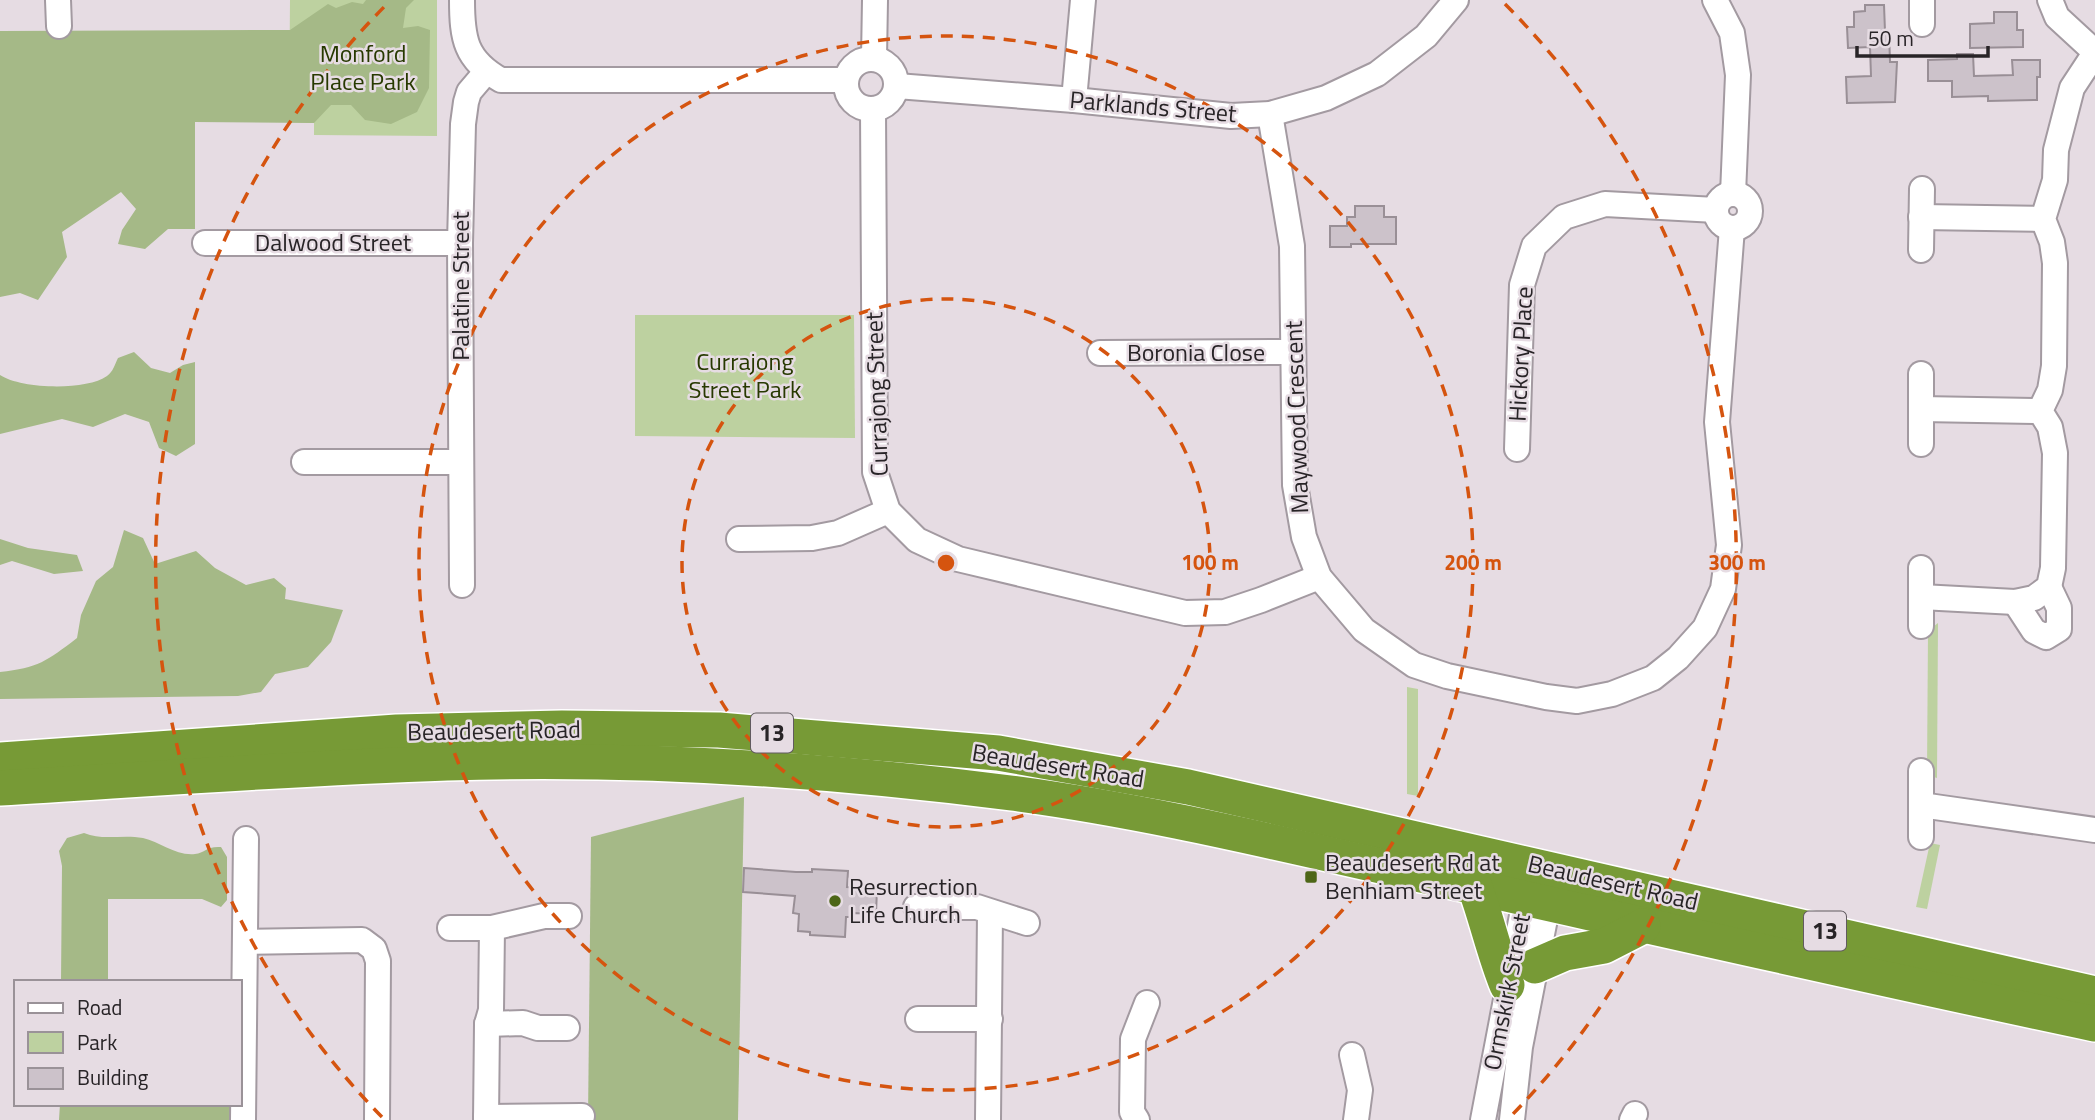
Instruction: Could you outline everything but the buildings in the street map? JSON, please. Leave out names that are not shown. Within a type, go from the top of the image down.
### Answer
[{"type":"highway","name":"Beaudesert Road","points":[[0,760],[397,732],[562,728],[719,730],[998,753],[1188,787],[1540,884],[2095,994]]},
{"type":"highway","name":"Beaudesert Road","points":[[0,788],[449,763],[648,763],[736,767],[914,782],[1092,804],[1314,849],[1475,887],[1540,884],[1643,926],[2095,1024]]},
{"type":"highway","points":[[1475,887],[1485,913],[1494,953],[1507,985]]},
{"type":"highway","points":[[1535,966],[1565,953],[1604,946],[1643,926]]},
{"type":"street","points":[[58,0],[59,26]]},
{"type":"street","points":[[462,0],[462,33],[470,52],[486,72],[500,80],[846,80]]},
{"type":"street","points":[[874,58],[875,0]]},
{"type":"street","points":[[1074,100],[1083,0]]},
{"type":"street","name":"Parklands Street","points":[[897,86],[1074,100],[1231,117],[1270,114],[1326,98],[1377,74],[1426,36],[1456,0]]},
{"type":"street","name":"Maywood Crescent","points":[[1270,114],[1292,246],[1295,485],[1304,537],[1320,577],[1364,630],[1413,665],[1447,676],[1546,697],[1577,701],[1612,694],[1653,678],[1678,658],[1705,628],[1723,589],[1729,545],[1717,422],[1727,210],[1738,75],[1732,33],[1715,0]]},
{"type":"street","points":[[2040,411],[2050,390],[2054,366],[2054,263],[2052,242],[2043,219],[2055,180],[2056,150],[2071,88],[2095,52],[2057,18],[2050,0]]},
{"type":"street","points":[[874,58],[893,70],[897,86],[893,98],[886,105],[865,109],[854,103],[847,92],[846,80],[850,69],[857,62],[874,58]]},
{"type":"street","name":"Palatine Street","points":[[462,585],[460,243],[463,124],[470,92],[486,72]]},
{"type":"street","name":"Currajong Street","points":[[873,109],[875,472],[888,511],[917,540],[958,559],[1185,613],[1225,612],[1320,577]]},
{"type":"street","points":[[1922,189],[1922,250]]},
{"type":"street","name":"Hickory Place","points":[[1517,449],[1522,285],[1534,246],[1564,217],[1605,204],[1727,210]]},
{"type":"street","points":[[1921,217],[2043,219]]},
{"type":"street","name":"Dalwood Street","points":[[205,243],[460,243]]},
{"type":"street","name":"Boronia Close","points":[[1100,353],[1293,352]]},
{"type":"street","points":[[1921,374],[1921,444]]},
{"type":"street","points":[[1921,409],[2040,411]]},
{"type":"street","points":[[2015,602],[2034,631],[2046,637],[2059,629],[2059,608],[2049,587],[2053,568],[2055,453],[2050,427],[2040,411]]},
{"type":"street","points":[[304,462],[461,462]]},
{"type":"street","points":[[739,539],[812,538],[838,533],[888,511]]},
{"type":"street","points":[[1921,568],[1921,626]]},
{"type":"street","points":[[1921,597],[2015,602],[2034,598],[2049,587]]},
{"type":"street","points":[[1920,838],[1921,771]]},
{"type":"street","points":[[1921,805],[2095,830]]},
{"type":"street","points":[[243,1120],[246,839]]},
{"type":"street","name":"Ormskirk Street","points":[[1512,1120],[1520,1047],[1535,966],[1540,884]]},
{"type":"street","name":"Ormskirk Street","points":[[1483,1120],[1507,985],[1540,884]]},
{"type":"street","points":[[916,907],[977,907],[1027,923]]},
{"type":"street","points":[[988,1120],[990,913]]},
{"type":"street","points":[[450,928],[492,928],[544,916],[569,916]]},
{"type":"street","points":[[492,928],[491,1010],[486,1024],[486,1118],[582,1116]]},
{"type":"street","points":[[245,942],[362,940],[374,949],[378,961],[377,1120]]},
{"type":"street","points":[[1137,1120],[1132,1112],[1133,1039],[1147,1003]]},
{"type":"street","points":[[918,1019],[990,1019]]},
{"type":"street","points":[[486,1024],[523,1023],[538,1028],[567,1028]]},
{"type":"street","points":[[1352,1055],[1360,1090],[1356,1120]]},
{"type":"green space","name":"Monford Place Park","points":[[290,0],[437,0],[437,136],[314,135],[314,123],[289,122]]},
{"type":"green space","points":[[366,0],[414,0],[406,8],[403,28],[418,26],[430,30],[429,88],[417,112],[391,124],[365,120],[351,105],[331,105],[314,123],[195,122],[195,229],[168,229],[145,249],[118,244],[122,230],[136,209],[121,192],[62,232],[67,257],[38,300],[20,293],[0,297],[0,31],[290,30],[328,4],[336,8],[352,2],[363,4]]},
{"type":"green space","name":"Currajong Street Park","points":[[635,315],[854,315],[855,438],[635,436]]},
{"type":"green space","points":[[134,352],[151,368],[170,373],[195,362],[195,444],[176,456],[159,448],[149,422],[125,414],[93,427],[62,419],[0,434],[0,375],[10,380],[38,385],[84,384],[107,376],[118,358]]},
{"type":"green space","points":[[124,530],[143,538],[155,564],[196,551],[215,568],[246,585],[274,578],[286,588],[285,599],[343,610],[331,642],[308,667],[275,674],[261,692],[238,696],[0,699],[0,672],[42,662],[77,638],[81,615],[96,581],[113,567]]},
{"type":"green space","points":[[0,539],[28,548],[77,555],[83,571],[54,574],[12,561],[0,565]]},
{"type":"green space","points":[[1938,623],[1937,778],[1927,775],[1928,631]]},
{"type":"green space","points":[[1407,687],[1418,689],[1418,796],[1407,794]]},
{"type":"green space","points":[[744,797],[738,1120],[588,1120],[591,837]]},
{"type":"green space","points":[[84,833],[98,837],[143,838],[188,854],[221,847],[227,857],[227,900],[221,907],[202,899],[108,899],[108,980],[61,980],[62,866],[59,851],[67,838]]},
{"type":"green space","points":[[1930,843],[1940,845],[1927,909],[1916,907]]},
{"type":"green space","points":[[60,1106],[231,1106],[230,1120],[59,1120]]},
{"type":"place","name":"Beaudesert Rd at Benhiam Street","points":[[1311,877]]},
{"type":"place","name":"Resurrection Life Church","points":[[835,901]]}]
